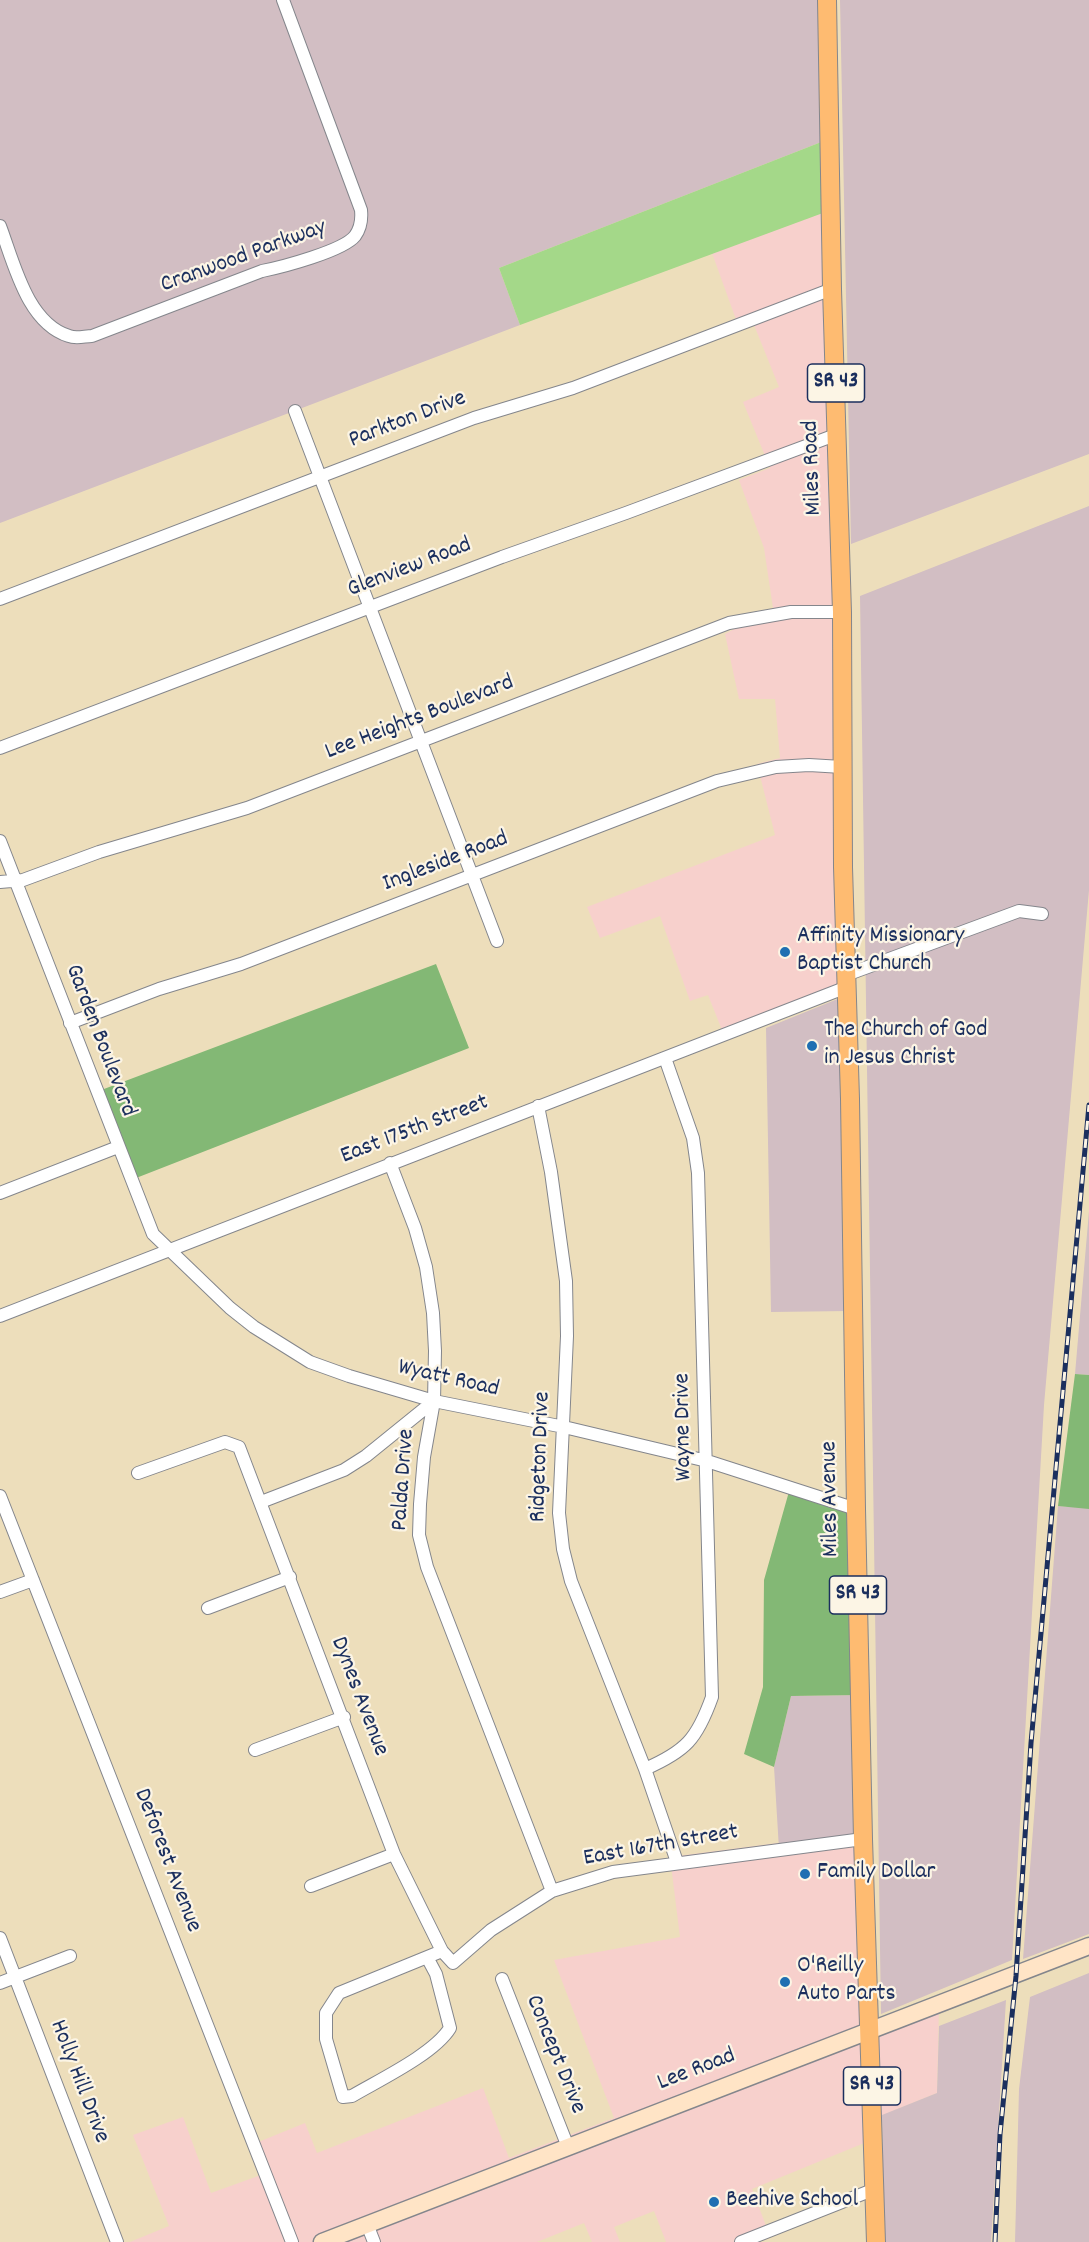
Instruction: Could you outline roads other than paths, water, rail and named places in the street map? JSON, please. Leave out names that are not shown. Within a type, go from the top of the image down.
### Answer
[{"type":"main road","name":"Miles Road","points":[[827,0],[832,289],[842,612],[843,827]]},
{"type":"main road","name":"Miles Avenue","points":[[843,827],[863,1839],[876,2242]]},
{"type":"main road","name":"Lee Road","points":[[322,2242],[1089,1946]]},
{"type":"street","name":"Cranwood Parkway","points":[[0,226],[28,299],[40,317],[56,330],[71,337],[92,336],[262,271],[283,267],[342,246],[354,238],[360,228],[362,210],[283,0]]},
{"type":"street","name":"Parkton Drive","points":[[0,599],[474,418],[573,388],[832,289]]},
{"type":"street","points":[[295,411],[497,941]]},
{"type":"street","name":"Glenview Road","points":[[0,748],[370,607],[838,434]]},
{"type":"street","name":"Lee Heights Boulevard","points":[[0,882],[22,880],[99,852],[247,808],[729,623],[791,612],[842,612]]},
{"type":"street","name":"Ingleside Road","points":[[70,1023],[159,988],[242,964],[717,781],[776,767],[809,765],[842,767]]},
{"type":"street","name":"Garden Boulevard","points":[[0,841],[153,1234],[170,1250]]},
{"type":"street","name":"East 175th Street","points":[[0,1316],[390,1162],[665,1058],[970,929],[1019,911],[1042,914]]},
{"type":"street","name":"Wayne Drive","points":[[645,1769],[674,1756],[691,1741],[703,1722],[712,1697],[698,1173],[693,1138],[665,1058]]},
{"type":"street","name":"Ridgeton Drive","points":[[538,1106],[551,1172],[566,1281],[567,1336],[559,1514],[566,1560],[571,1581],[645,1769],[677,1862]]},
{"type":"street","points":[[0,1193],[118,1147]]},
{"type":"street","name":"Palda Drive","points":[[390,1162],[415,1228],[426,1267],[433,1313],[434,1401],[424,1457],[419,1534],[427,1567],[552,1891]]},
{"type":"street","name":"Wyatt Road","points":[[170,1250],[230,1308],[282,1346],[310,1362],[434,1401],[564,1427],[707,1461],[856,1509]]},
{"type":"street","points":[[261,1502],[344,1470],[366,1456],[434,1401]]},
{"type":"street","name":"Dynes Avenue","points":[[138,1473],[225,1442],[239,1447],[344,1717],[394,1854],[442,1951],[453,1963]]},
{"type":"street","name":"Deforest Avenue","points":[[0,1496],[292,2242]]},
{"type":"street","points":[[208,1608],[290,1577]]},
{"type":"street","points":[[0,1592],[33,1580]]},
{"type":"street","points":[[255,1750],[344,1717]]},
{"type":"street","name":"East 167th Street","points":[[453,1963],[491,1930],[552,1891],[613,1872],[863,1839]]},
{"type":"street","points":[[311,1886],[394,1854]]},
{"type":"street","name":"Holly Hill Drive","points":[[0,1938],[117,2242]]},
{"type":"street","points":[[428,1959],[436,1974],[450,2028],[443,2039],[412,2060],[352,2096],[343,2097],[326,2039],[326,2013],[339,1993],[428,1959],[442,1951]]},
{"type":"street","points":[[0,1983],[70,1956]]},
{"type":"street","name":"Concept Drive","points":[[502,1979],[568,2147]]},
{"type":"street","points":[[741,2242],[875,2190]]},
{"type":"street","points":[[367,2224],[374,2242]]},
{"type":"railway","points":[[995,2242],[1000,2134],[1016,1976],[1031,1743],[1089,1105]]},
{"type":"place","name":"Affinity Missionary Baptist Church","points":[[785,952]]},
{"type":"place","name":"The Church of God in Jesus Christ","points":[[812,1046]]},
{"type":"place","name":"Family Dollar","points":[[805,1874]]},
{"type":"place","name":"O'Reilly Auto Parts","points":[[785,1982]]},
{"type":"place","name":"Beehive School","points":[[714,2202]]}]
